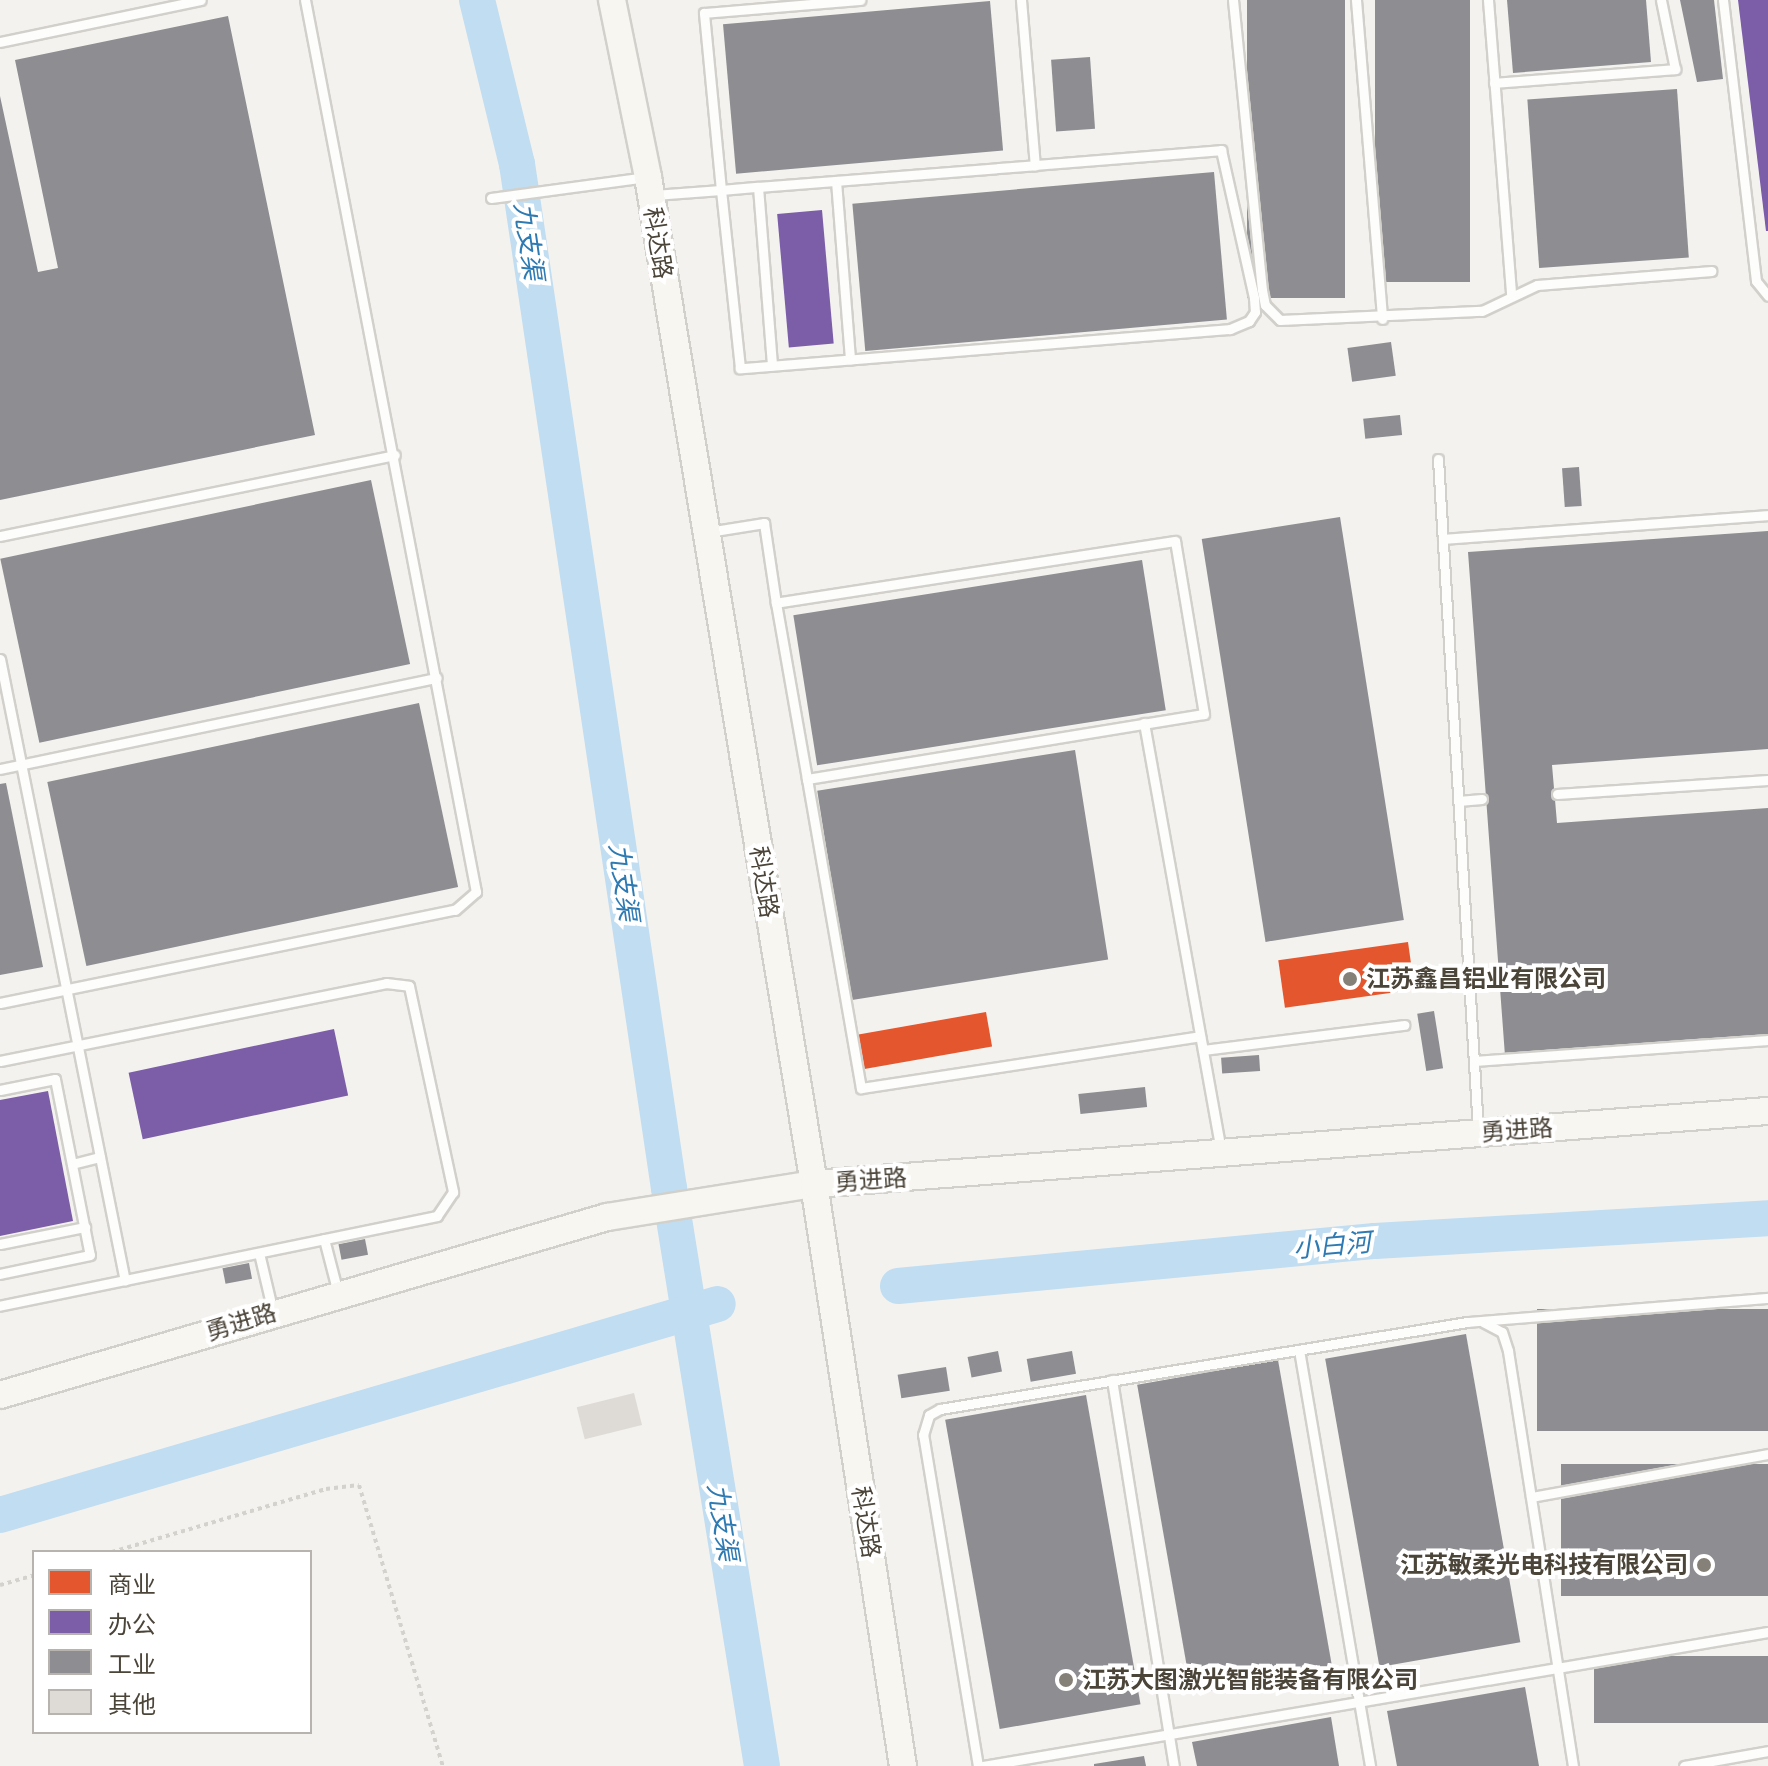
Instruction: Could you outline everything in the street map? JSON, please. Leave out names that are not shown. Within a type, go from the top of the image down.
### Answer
[{"type":"street","name":"科达路","points":[[612,0],[649,186],[814,1184],[903,1766]]},
{"type":"street","name":"勇进路","points":[[0,1395],[338,1293],[607,1217],[814,1184],[1768,1111]]},
{"type":"lane","points":[[0,42],[201,0]]},
{"type":"lane","points":[[0,1003],[468,904],[476,892],[395,455],[305,0]]},
{"type":"lane","points":[[491,198],[595,184],[721,190],[1221,150],[1254,298],[1255,312],[1249,321],[1230,329],[740,368],[721,190],[704,13],[860,0]]},
{"type":"lane","points":[[1021,0],[1035,165]]},
{"type":"lane","points":[[1233,0],[1265,305],[1280,320],[1382,319],[1482,311],[1501,305],[1511,294],[1537,285],[1711,271]]},
{"type":"lane","points":[[1356,0],[1382,319]]},
{"type":"lane","points":[[1488,0],[1511,294]]},
{"type":"lane","points":[[1494,83],[1675,69],[1661,0]]},
{"type":"lane","points":[[1723,0],[1756,281],[1768,296]]},
{"type":"lane","points":[[836,181],[850,359]]},
{"type":"lane","points":[[758,187],[772,365]]},
{"type":"lane","points":[[0,536],[395,455]]},
{"type":"lane","points":[[1438,459],[1478,1133]]},
{"type":"lane","points":[[1443,539],[1768,515]]},
{"type":"lane","points":[[706,532],[764,523],[861,1088],[1200,1036]]},
{"type":"lane","points":[[776,603],[1175,541],[1204,714],[807,779]]},
{"type":"lane","points":[[0,659],[125,1281]]},
{"type":"lane","points":[[0,769],[437,678]]},
{"type":"lane","points":[[1144,723],[1222,1153]]},
{"type":"lane","points":[[1557,794],[1768,780]]},
{"type":"lane","points":[[1458,801],[1482,799]]},
{"type":"lane","points":[[0,1061],[374,985],[409,986],[452,1182],[451,1202],[437,1216],[0,1306]]},
{"type":"lane","points":[[1203,1050],[1404,1025]]},
{"type":"lane","points":[[1474,1061],[1768,1040]]},
{"type":"lane","points":[[0,1090],[55,1079],[90,1255],[0,1274]]},
{"type":"lane","points":[[72,1164],[100,1157]]},
{"type":"lane","points":[[0,1244],[85,1227]]},
{"type":"lane","points":[[324,1239],[338,1293]]},
{"type":"lane","points":[[259,1253],[273,1313]]},
{"type":"lane","points":[[1768,1298],[1483,1322],[940,1409],[924,1422],[981,1766],[1768,1632]]},
{"type":"lane","points":[[1483,1322],[1502,1332],[1508,1351],[1573,1766]]},
{"type":"lane","points":[[1299,1350],[1370,1766]]},
{"type":"lane","points":[[1112,1380],[1174,1766]]},
{"type":"lane","points":[[1531,1497],[1768,1454]]},
{"type":"lane","points":[[1684,1766],[1768,1751]]},
{"type":"path","points":[[119,1550],[326,1489],[359,1485],[443,1766]]},
{"type":"path","points":[[0,1585],[32,1576]]},
{"type":"building: 商业","points":[[1408,942],[1415,990],[1285,1008],[1278,960]]},
{"type":"building: 商业","points":[[986,1012],[992,1046],[863,1069],[857,1035]]},
{"type":"building: 办公","points":[[1738,0],[1768,0],[1768,231],[1766,231]]},
{"type":"building: 办公","points":[[822,210],[834,343],[789,347],[777,214]]},
{"type":"building: 办公","points":[[334,1029],[348,1096],[143,1139],[129,1073]]},
{"type":"building: 办公","points":[[48,1091],[73,1221],[0,1236],[0,1100]]},
{"type":"building: 工业","points":[[1247,0],[1345,0],[1345,298],[1247,298]]},
{"type":"building: 工业","points":[[1375,0],[1470,0],[1470,282],[1375,282]]},
{"type":"building: 工业","points":[[1507,0],[1646,0],[1651,62],[1513,73]]},
{"type":"building: 工业","points":[[1680,0],[1714,0],[1723,79],[1697,82]]},
{"type":"building: 工业","points":[[990,1],[1003,150],[736,174],[723,24]]},
{"type":"building: 工业","points":[[228,16],[315,435],[0,500],[0,96],[38,272],[58,268],[15,60]]},
{"type":"building: 工业","points":[[1090,57],[1095,129],[1056,132],[1051,60]]},
{"type":"building: 工业","points":[[1677,89],[1689,258],[1539,268],[1527,99]]},
{"type":"building: 工业","points":[[1214,172],[1227,319],[865,351],[852,204]]},
{"type":"building: 工业","points":[[1391,342],[1396,376],[1352,382],[1347,348]]},
{"type":"building: 工业","points":[[1400,415],[1402,435],[1365,439],[1363,419]]},
{"type":"building: 工业","points":[[1579,467],[1582,506],[1565,507],[1562,468]]},
{"type":"building: 工业","points":[[371,480],[410,664],[39,743],[0,559]]},
{"type":"building: 工业","points":[[1340,517],[1404,920],[1266,942],[1202,539]]},
{"type":"building: 工业","points":[[1768,531],[1768,749],[1552,765],[1557,823],[1768,808],[1768,1037],[1505,1056],[1468,552]]},
{"type":"building: 工业","points":[[1142,560],[1166,710],[817,765],[793,615]]},
{"type":"building: 工业","points":[[419,703],[458,887],[86,966],[47,782]]},
{"type":"building: 工业","points":[[1075,750],[1108,959],[850,1000],[817,791]]},
{"type":"building: 工业","points":[[6,783],[43,967],[0,975],[0,784]]},
{"type":"building: 工业","points":[[1434,1011],[1443,1068],[1426,1071],[1417,1014]]},
{"type":"building: 工业","points":[[1259,1055],[1260,1071],[1222,1074],[1221,1058]]},
{"type":"building: 工业","points":[[1145,1087],[1147,1107],[1080,1114],[1078,1094]]},
{"type":"building: 工业","points":[[365,1239],[368,1255],[342,1260],[338,1244]]},
{"type":"building: 工业","points":[[249,1263],[252,1279],[226,1284],[222,1268]]},
{"type":"building: 工业","points":[[1537,1309],[1768,1309],[1768,1431],[1537,1431]]},
{"type":"building: 工业","points":[[1466,1334],[1520,1642],[1380,1667],[1325,1359]]},
{"type":"building: 工业","points":[[998,1351],[1002,1372],[972,1378],[968,1357]]},
{"type":"building: 工业","points":[[1072,1351],[1076,1374],[1031,1382],[1027,1359]]},
{"type":"building: 工业","points":[[1278,1360],[1333,1669],[1192,1694],[1137,1385]]},
{"type":"building: 工业","points":[[946,1367],[950,1391],[901,1398],[898,1375]]},
{"type":"building: 工业","points":[[1086,1395],[1141,1704],[1000,1729],[945,1420]]},
{"type":"building: 工业","points":[[1561,1464],[1768,1464],[1768,1596],[1561,1596]]},
{"type":"building: 工业","points":[[1594,1656],[1768,1656],[1768,1723],[1594,1723]]},
{"type":"building: 工业","points":[[1525,1687],[1539,1766],[1397,1766],[1387,1711]]},
{"type":"building: 工业","points":[[1331,1717],[1339,1766],[1197,1766],[1192,1742]]},
{"type":"building: 工业","points":[[1144,1756],[1146,1766],[1094,1766],[1094,1764]]},
{"type":"building: 其他","points":[[634,1393],[642,1425],[585,1439],[577,1407]]},
{"type":"waterway","name":"九支渠","points":[[477,0],[517,164],[669,1188],[762,1766]]},
{"type":"waterway","name":"小白河","points":[[898,1286],[1375,1241],[1768,1218]]},
{"type":"waterway","points":[[0,1515],[718,1304]]},
{"type":"place","name":"江苏鑫昌铝业有限公司","points":[[1350,979]]},
{"type":"place","name":"江苏敏柔光电科技有限公司","points":[[1704,1565]]},
{"type":"place","name":"江苏大图激光智能装备有限公司","points":[[1066,1680]]}]
